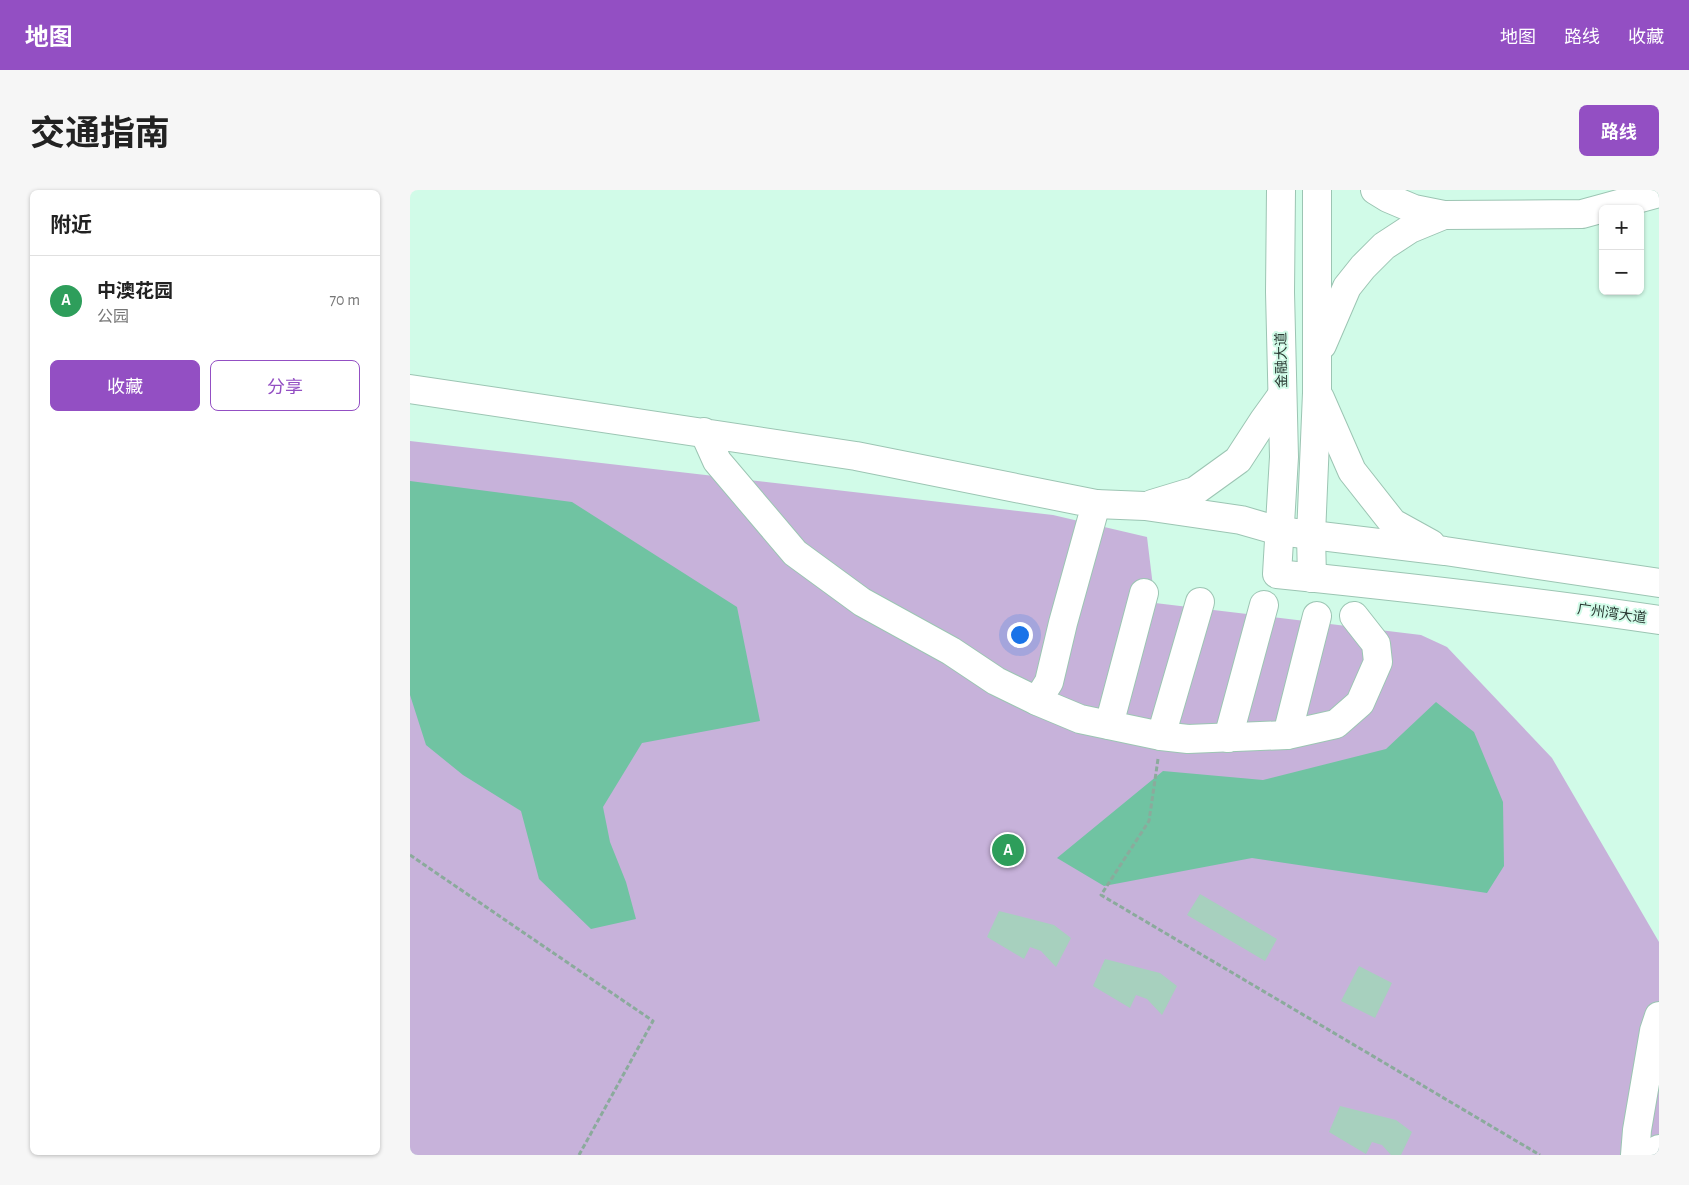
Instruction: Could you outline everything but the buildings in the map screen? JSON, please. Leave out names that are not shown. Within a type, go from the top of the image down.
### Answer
[{"type":"street","name":"金融大道","points":[[1277,574],[1284,457],[1280,292],[1281,190]]},
{"type":"street","points":[[1312,578],[1311,535],[1318,356],[1317,190]]},
{"type":"street","points":[[1375,190],[1414,209],[1444,215],[1582,214],[1659,193]]},
{"type":"street","points":[[1318,356],[1347,287],[1363,267],[1384,246],[1410,229],[1444,215]]},
{"type":"street","points":[[410,389],[856,456],[1096,504],[1145,506],[1241,520],[1279,531],[1445,552],[1659,583]]},
{"type":"street","points":[[1317,393],[1352,471],[1393,523],[1445,552]]},
{"type":"street","points":[[1145,506],[1195,491],[1238,460],[1282,395]]},
{"type":"street","points":[[704,432],[717,461],[795,553],[862,602],[951,651],[996,681],[1037,701],[1080,718],[1161,736],[1188,739],[1286,735],[1336,724],[1360,703],[1378,662],[1376,644],[1354,616]]},
{"type":"street","points":[[1037,701],[1049,682],[1063,623],[1096,504]]},
{"type":"street","name":"广州湾大道","points":[[1277,574],[1565,606],[1659,620]]},
{"type":"street","points":[[1109,725],[1144,593]]},
{"type":"street","points":[[1161,736],[1200,602]]},
{"type":"street","points":[[1228,738],[1264,605]]},
{"type":"street","points":[[1603,612],[1659,637]]},
{"type":"street","points":[[1286,735],[1317,616]]},
{"type":"street","points":[[1635,1155],[1637,1130],[1651,1049],[1659,1016]]},
{"type":"street","points":[[1658,1155],[1659,1149]]},
{"type":"path","points":[[1161,736],[1148,821],[1101,895],[1540,1155]]},
{"type":"path","points":[[410,855],[653,1021],[579,1155]]},
{"type":"shaded area","points":[[410,441],[1053,515],[1147,537],[1155,603],[1421,635],[1447,647],[1552,758],[1659,942],[1659,1155],[410,1155]]},
{"type":"shaded area","points":[[410,481],[572,502],[737,607],[760,721],[642,743],[603,807],[610,842],[626,882],[636,919],[591,929],[539,879],[521,811],[463,775],[426,745],[410,695]]},
{"type":"shaded area","points":[[1436,702],[1474,732],[1503,802],[1504,866],[1487,893],[1252,858],[1104,886],[1057,858],[1163,771],[1263,780],[1386,749]]},
{"type":"place","name":"中澳花园","points":[[1008,850]]}]
